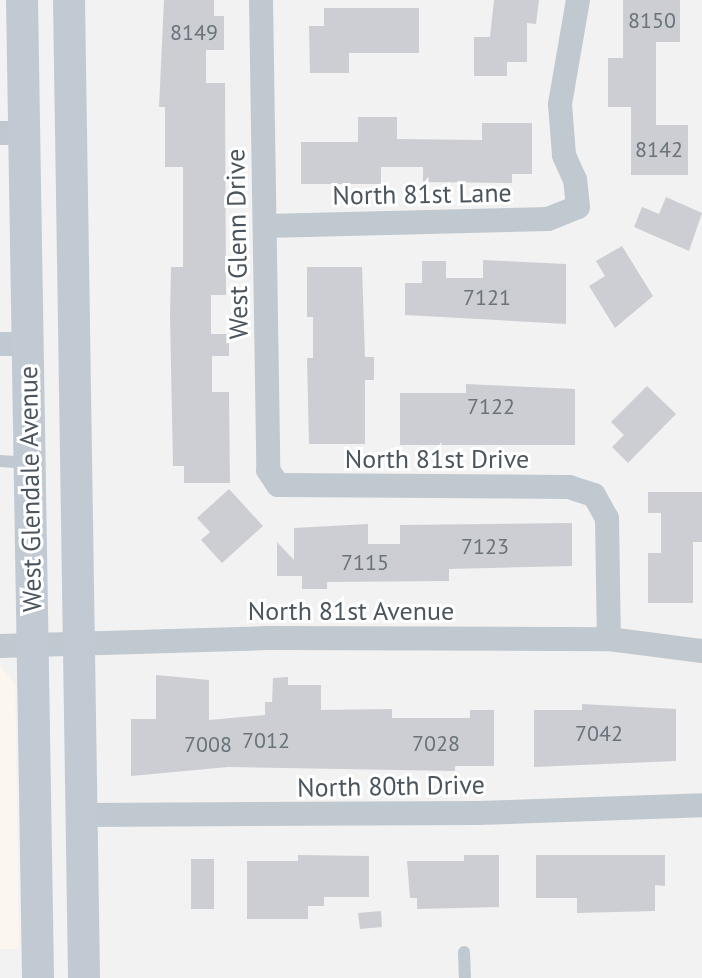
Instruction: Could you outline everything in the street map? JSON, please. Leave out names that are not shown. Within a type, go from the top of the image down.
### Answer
[{"type":"main road","name":"West Glendale Avenue","points":[[22,0],[12,133],[15,462],[32,646],[38,978]]},
{"type":"main road","name":"West Glendale Avenue","points":[[66,9],[84,978]]},
{"type":"street","name":"West Glenn Drive","points":[[261,0],[268,470],[278,485]]},
{"type":"street","name":"North 81st Lane","points":[[265,226],[548,219],[578,207],[575,180],[564,155],[560,104],[578,0]]},
{"type":"street","name":"North 81st Drive","points":[[278,485],[569,487],[594,495],[607,518],[609,639]]},
{"type":"street","name":"North 81st Avenue","points":[[0,646],[79,647],[268,638],[609,639],[702,651]]},
{"type":"street","name":"North 80th Drive","points":[[81,815],[478,813],[702,805]]},
{"type":"lane","points":[[464,952],[465,978]]},
{"type":"shaded area","points":[[0,666],[15,684],[19,949],[0,949]]},
{"type":"building","points":[[164,0],[214,0],[214,16],[224,16],[224,50],[206,50],[206,83],[225,83],[226,295],[211,295],[211,334],[229,334],[229,356],[212,356],[212,392],[229,392],[230,483],[184,483],[184,466],[173,466],[171,267],[183,267],[183,167],[165,167],[165,107],[159,107]]},
{"type":"building","points":[[494,0],[539,0],[536,24],[527,23],[527,62],[507,62],[507,76],[474,76],[474,37],[490,37]]},
{"type":"building","points":[[623,0],[680,0],[680,42],[656,42],[656,125],[688,125],[688,175],[631,175],[631,107],[608,107],[608,58],[623,58]]},
{"type":"building","points":[[324,8],[419,8],[419,53],[349,53],[349,73],[310,73],[309,26],[324,26]]},
{"type":"building","points":[[358,117],[397,117],[397,139],[482,140],[482,123],[532,123],[532,174],[512,174],[512,183],[423,182],[423,167],[381,167],[381,184],[301,184],[301,142],[358,142]]},
{"type":"building","points":[[666,197],[702,213],[689,251],[634,227],[642,207],[659,214]]},
{"type":"building","points":[[622,246],[653,296],[615,328],[589,286],[605,276],[596,261]]},
{"type":"building","points":[[483,260],[566,264],[566,324],[405,315],[405,283],[422,283],[422,261],[446,261],[446,278],[483,278]]},
{"type":"building","points":[[307,267],[362,267],[365,357],[374,357],[374,380],[365,380],[365,444],[309,444],[307,358],[313,358],[313,317],[307,317]]},
{"type":"building","points":[[466,384],[575,389],[575,445],[400,445],[400,393],[466,393]]},
{"type":"building","points":[[647,386],[676,414],[628,463],[612,447],[624,435],[611,422]]},
{"type":"building","points":[[229,489],[263,526],[222,563],[201,540],[210,532],[197,518]]},
{"type":"building","points":[[648,492],[702,492],[702,542],[693,542],[693,603],[648,603],[648,553],[661,553],[661,513],[648,513]]},
{"type":"building","points":[[572,523],[572,566],[449,569],[449,581],[327,582],[327,589],[302,589],[302,576],[277,576],[277,542],[294,560],[294,528],[368,524],[368,544],[400,544],[400,525]]},
{"type":"building","points":[[156,675],[209,680],[209,720],[265,715],[265,702],[272,702],[273,678],[288,677],[288,685],[321,685],[321,710],[392,709],[392,718],[470,718],[470,710],[494,710],[494,766],[455,766],[455,771],[228,767],[131,776],[131,719],[156,719]]},
{"type":"building","points":[[582,704],[676,709],[676,761],[534,767],[534,710],[582,710]]},
{"type":"building","points":[[298,855],[369,856],[369,897],[324,897],[324,906],[308,906],[308,919],[247,919],[247,861],[298,861]]},
{"type":"building","points":[[464,855],[499,855],[499,907],[417,909],[417,898],[410,898],[407,861],[464,861]]},
{"type":"building","points":[[536,855],[665,855],[665,886],[655,885],[655,911],[577,913],[577,898],[536,898]]},
{"type":"building","points":[[191,859],[214,859],[214,909],[191,909]]},
{"type":"building","points":[[381,911],[382,927],[360,929],[358,913]]}]
